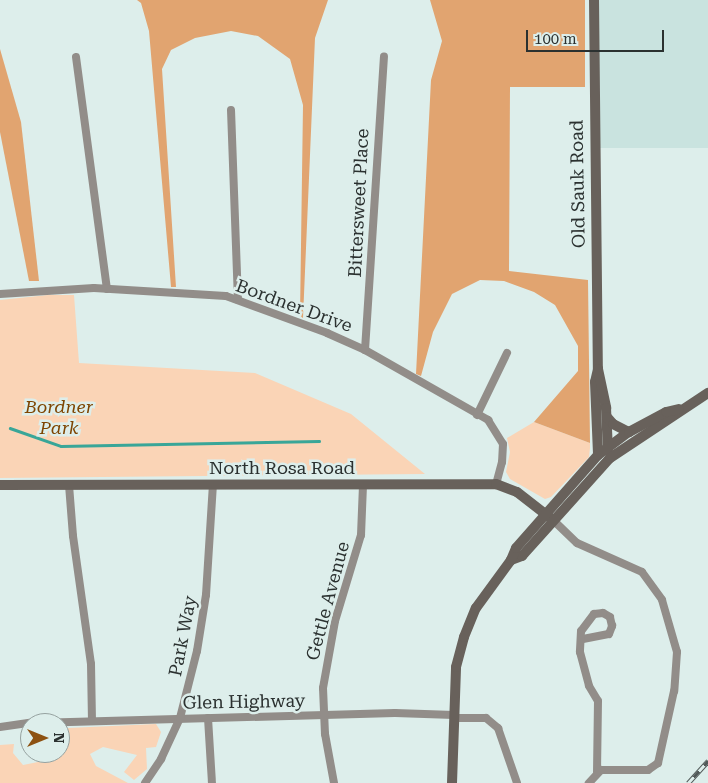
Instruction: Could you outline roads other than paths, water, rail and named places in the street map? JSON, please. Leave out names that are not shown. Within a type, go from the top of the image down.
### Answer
[{"type":"street","name":"Old Sauk Road","points":[[594,0],[598,368],[607,417],[607,447],[610,458]]},
{"type":"street","points":[[76,57],[106,288]]},
{"type":"street","name":"Bittersweet Place","points":[[365,350],[384,57]]},
{"type":"street","points":[[231,110],[238,300]]},
{"type":"street","name":"Bordner Drive","points":[[0,294],[62,288],[106,288],[226,296],[238,300],[365,350],[488,420],[501,437],[502,462],[496,484]]},
{"type":"street","points":[[478,415],[507,353]]},
{"type":"street","name":"Old Sauk Road","points":[[598,368],[595,382],[598,455]]},
{"type":"street","points":[[452,783],[456,667],[464,637],[476,608],[511,560],[516,548],[610,458],[679,409],[708,393]]},
{"type":"street","points":[[549,517],[598,455],[607,447],[629,432],[666,412],[679,409]]},
{"type":"street","points":[[607,417],[613,424],[629,432]]},
{"type":"street","points":[[598,455],[610,458]]},
{"type":"street","name":"Park Way","points":[[145,783],[161,759],[180,718],[203,620],[213,484]]},
{"type":"street","name":"North Rosa Road","points":[[0,485],[496,484],[517,492],[549,517]]},
{"type":"street","points":[[69,485],[73,536],[91,664],[92,720]]},
{"type":"street","name":"Gettle Avenue","points":[[334,783],[323,715],[325,671],[335,621],[361,535],[363,485]]},
{"type":"street","points":[[549,517],[577,543],[642,572],[662,600],[677,652],[671,708],[658,763],[648,770],[610,769],[598,772],[589,783]]},
{"type":"street","points":[[583,639],[580,652],[589,686],[598,701],[598,772]]},
{"type":"street","name":"Glen Highway","points":[[70,721],[323,715],[486,718],[498,728],[517,783]]},
{"type":"street","points":[[208,718],[212,783]]},
{"type":"street","points":[[0,727],[20,725]]},
{"type":"waterway","points":[[10,428],[61,446],[319,441]]},
{"type":"railway","points":[[688,783],[708,761]]},
{"type":"park label","name":"Bordner Park","points":[[59,418]]}]
